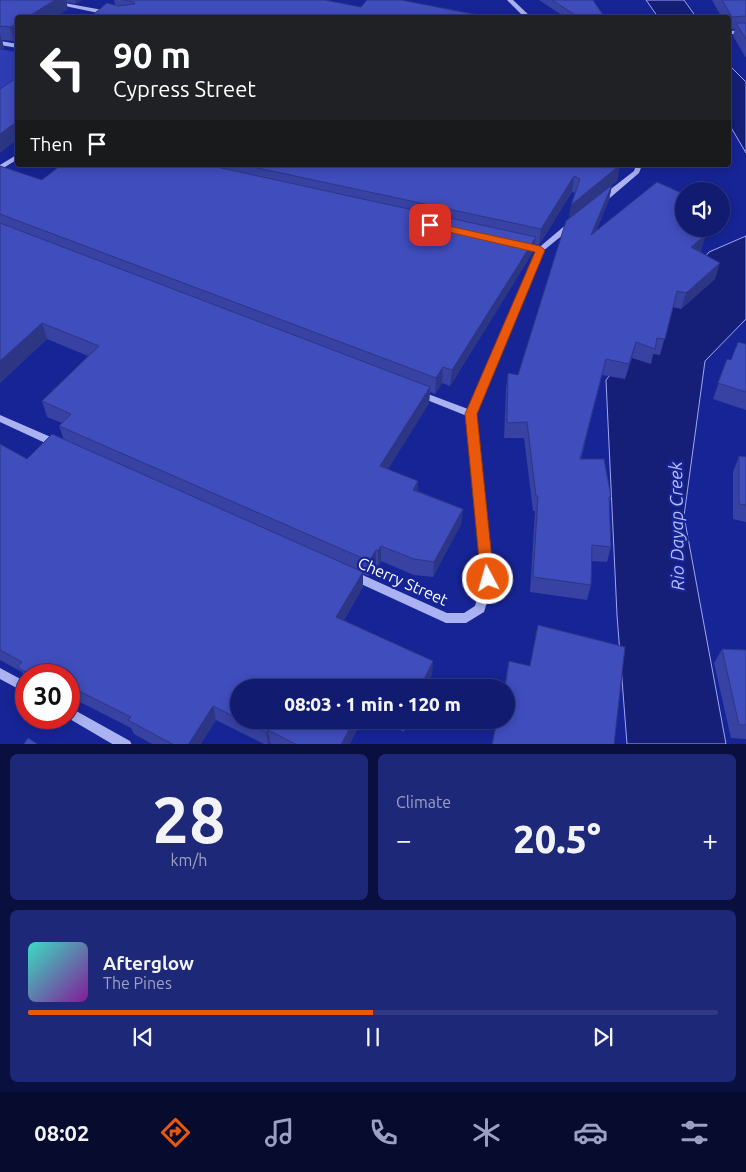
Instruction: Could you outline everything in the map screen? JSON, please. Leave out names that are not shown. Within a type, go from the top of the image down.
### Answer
[{"type":"street","points":[[39,0],[114,14]]},
{"type":"street","points":[[510,0],[526,15]]},
{"type":"street","points":[[731,33],[746,32]]},
{"type":"street","points":[[0,43],[15,46]]},
{"type":"street","points":[[0,168],[15,158]]},
{"type":"street","points":[[592,208],[637,172],[638,167]]},
{"type":"street","points":[[466,618],[480,609],[488,579],[471,414],[536,249],[577,220]]},
{"type":"street","points":[[416,393],[471,414]]},
{"type":"street","points":[[0,418],[64,447]]},
{"type":"street","name":"Cherry Street","points":[[346,573],[446,618],[466,618]]},
{"type":"street","points":[[0,673],[15,682]]},
{"type":"street","points":[[80,718],[126,744]]},
{"type":"shaded area","points":[[0,49],[15,52],[15,84],[0,96]]},
{"type":"water","points":[[646,0],[684,0],[695,15],[657,15]]},
{"type":"water","points":[[731,67],[746,82],[746,153],[731,127]]},
{"type":"water","name":"Rio Dayap Creek","points":[[746,236],[746,319],[705,361],[684,516],[726,744],[627,744],[617,615],[606,380],[709,252]]},
{"type":"building","points":[[0,0],[55,0],[31,15],[15,15],[15,24],[10,27],[0,26]]},
{"type":"building","points":[[124,0],[325,0],[361,7],[367,0],[401,0],[478,15],[93,15],[107,3],[118,6],[135,4],[134,2]]},
{"type":"building","points":[[552,0],[593,0],[603,15],[575,15]]},
{"type":"building","points":[[722,0],[746,0],[746,16],[732,17]]},
{"type":"building","points":[[736,23],[746,23],[746,39]]},
{"type":"building","points":[[15,79],[15,123],[0,134],[0,89]]},
{"type":"building","points":[[0,166],[42,180],[58,167],[217,167],[536,237],[452,370],[443,367],[436,378],[0,214]]},
{"type":"building","points":[[253,167],[618,167],[571,205],[580,179],[574,176],[541,229]]},
{"type":"building","points":[[657,182],[675,190],[675,237],[704,237],[691,247],[720,263],[686,293],[677,291],[665,339],[657,338],[655,349],[636,342],[629,364],[606,359],[580,459],[604,459],[611,497],[609,497],[611,547],[592,545],[591,585],[533,577],[538,496],[536,496],[527,422],[507,423],[508,373],[518,375],[566,221],[612,185],[591,235]]},
{"type":"building","points":[[0,223],[430,387],[380,466],[418,481],[413,490],[463,509],[434,562],[414,559],[381,546],[369,561],[59,426],[71,414],[42,401],[99,346],[42,323],[0,361]]},
{"type":"building","points":[[738,342],[746,344],[746,392],[718,383],[727,359],[731,360]]},
{"type":"building","points":[[52,434],[363,572],[336,617],[433,661],[424,679],[230,679],[230,714],[213,706],[189,744],[172,744],[128,720],[131,717],[80,692],[80,664],[20,664],[22,662],[0,650],[0,444],[27,459]]},
{"type":"building","points":[[739,456],[746,457],[746,505],[739,504]]},
{"type":"building","points":[[538,625],[625,647],[614,744],[492,744],[495,729],[515,729],[515,679],[506,679],[509,661],[530,666]]},
{"type":"building","points":[[722,649],[746,650],[746,725],[739,725]]},
{"type":"building","points":[[260,729],[349,729],[342,744],[295,744],[268,730],[266,732]]},
{"type":"building","points":[[28,738],[37,744],[24,744]]},
{"type":"route","points":[[430,225],[540,250],[471,414],[488,579]]}]
